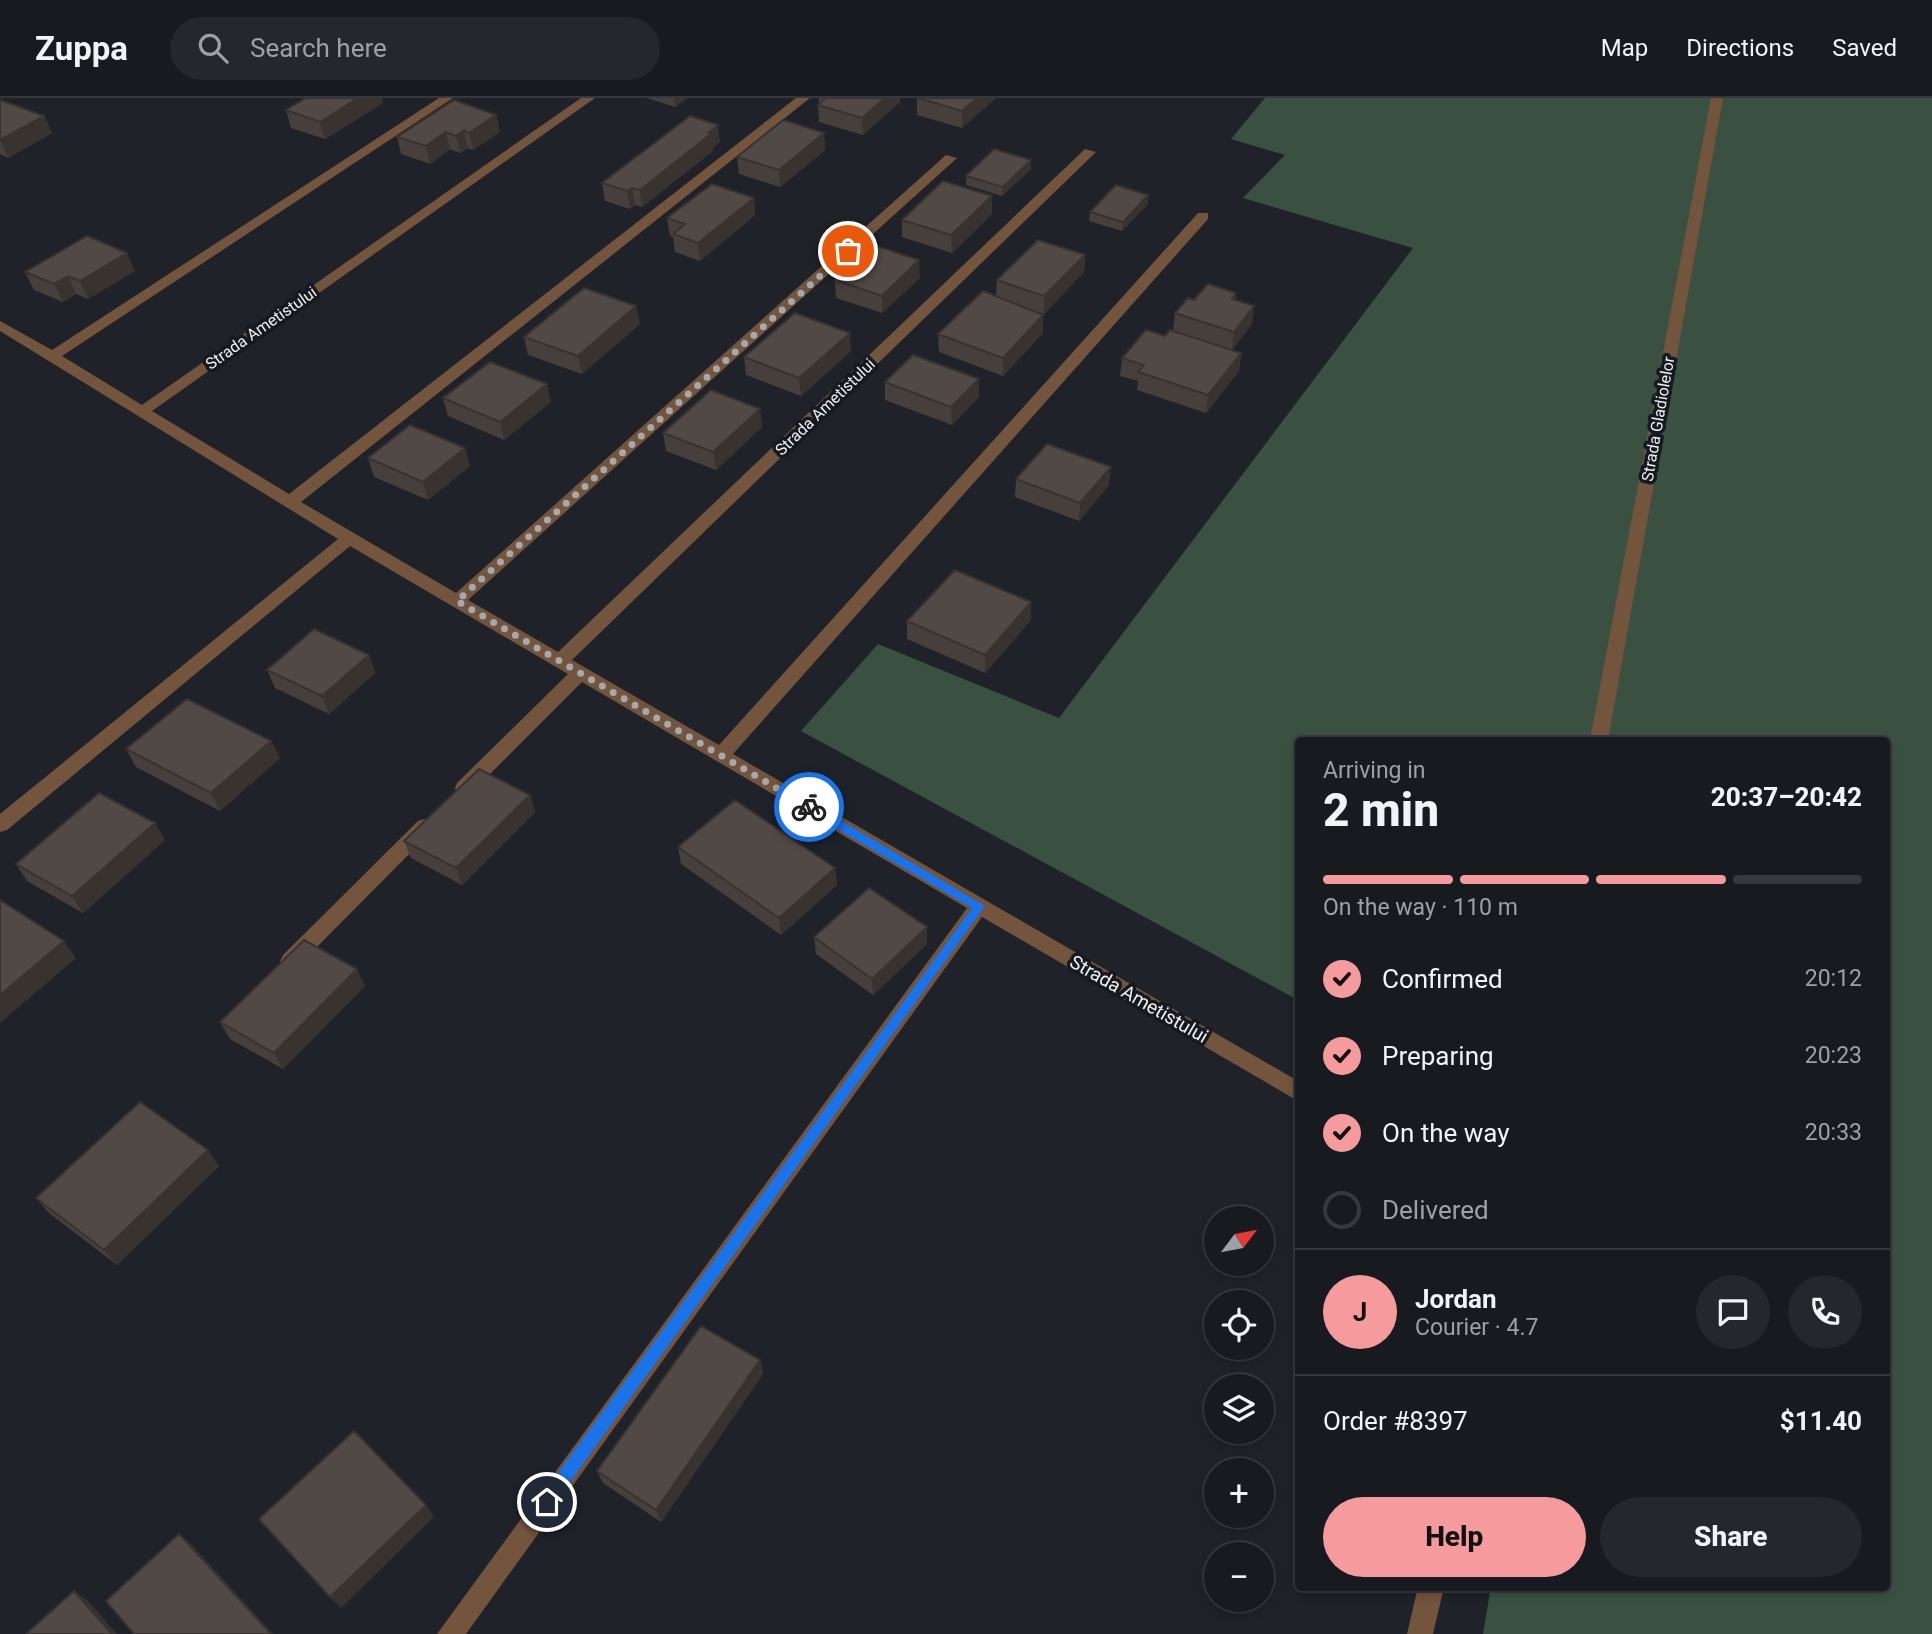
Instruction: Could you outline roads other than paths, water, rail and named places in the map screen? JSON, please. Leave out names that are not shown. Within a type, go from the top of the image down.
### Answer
[{"type":"street","points":[[51,357],[447,98]]},
{"type":"street","name":"Strada Ametistului","points":[[140,413],[589,98]]},
{"type":"street","points":[[290,502],[804,98]]},
{"type":"street","name":"Strada Gladiolelor","points":[[1600,737],[1717,98]]},
{"type":"street","name":"Strada Ametistului","points":[[560,661],[1090,152]]},
{"type":"street","points":[[457,601],[951,158]]},
{"type":"street","points":[[721,755],[1203,216]]},
{"type":"street","name":"Strada Ametistului","points":[[0,325],[140,413],[349,538],[1295,1090]]},
{"type":"street","points":[[0,825],[349,538]]},
{"type":"street","points":[[273,977],[579,673]]},
{"type":"street","points":[[450,1634],[979,906]]},
{"type":"street","points":[[1420,1634],[1430,1591]]}]
